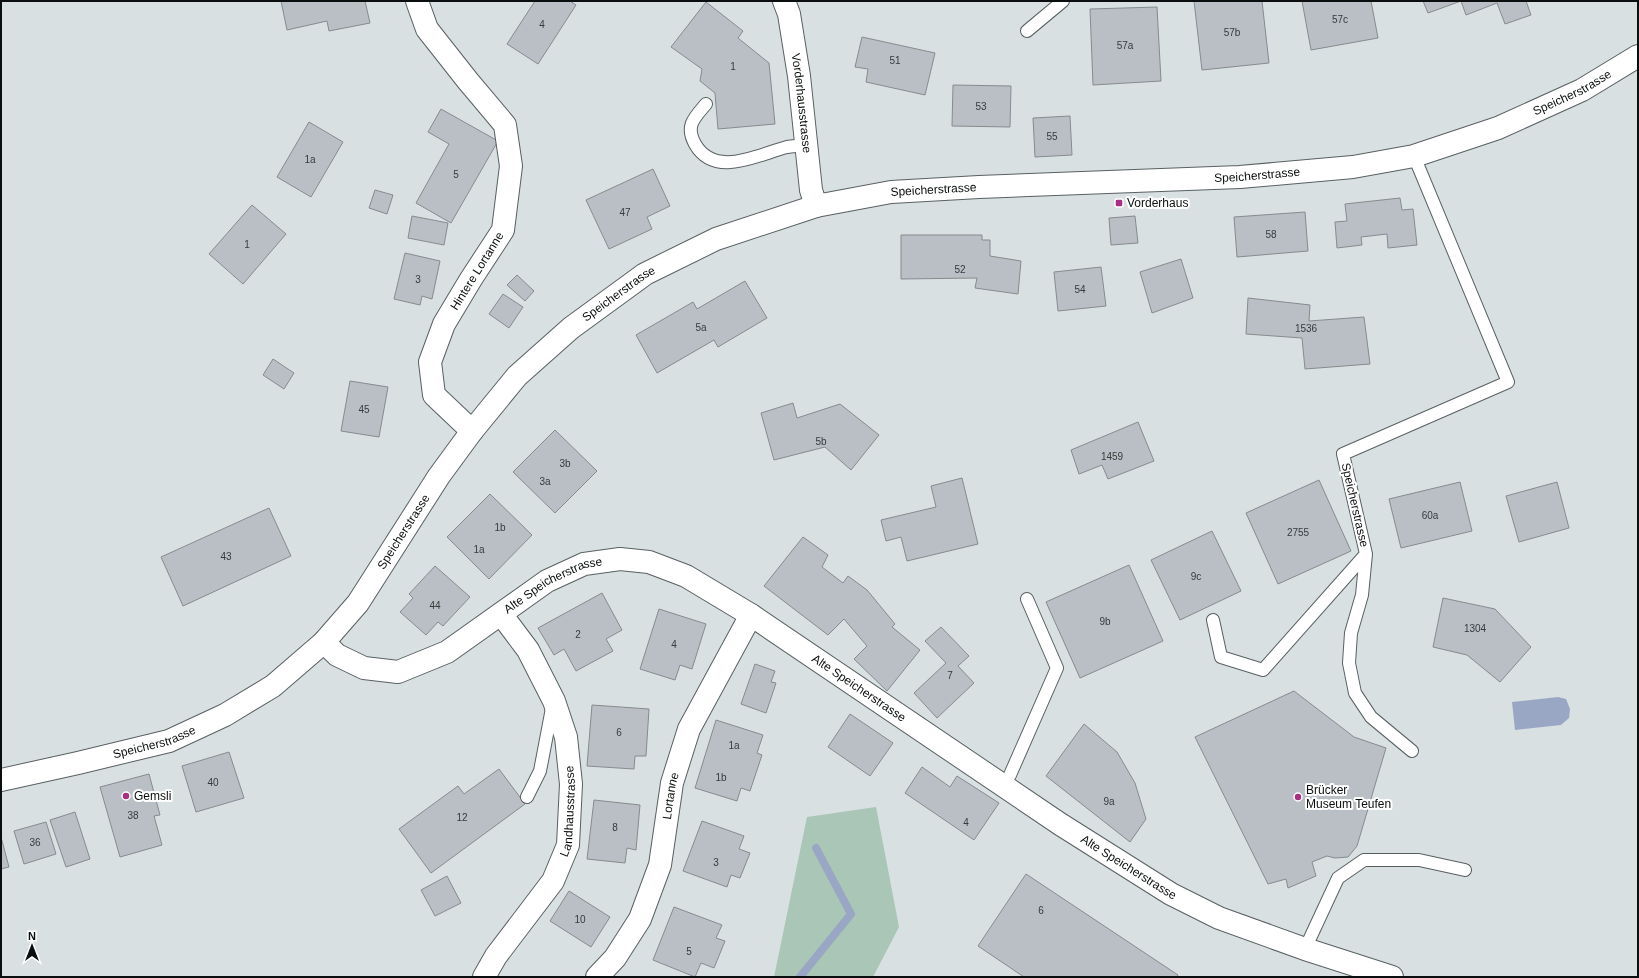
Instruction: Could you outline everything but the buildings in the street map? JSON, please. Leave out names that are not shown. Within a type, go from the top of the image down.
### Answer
[{"type":"street","name":"Hintere Lortanne","points":[[418,1],[427,29],[505,125],[511,166],[503,230],[471,278],[444,324],[430,362],[434,395],[472,431]]},
{"type":"street","name":"Vorderhausstrasse","points":[[784,1],[790,14],[799,76],[805,145],[811,190],[816,206]]},
{"type":"street","name":"Speicherstrasse","points":[[1,780],[169,741],[225,715],[274,686],[324,642],[358,603],[439,476],[472,431],[517,376],[571,328],[645,274],[716,240],[816,206],[892,192],[1264,175],[1353,167],[1414,156],[1512,122],[1582,90],[1638,56]]},
{"type":"street","name":"Alte Speicherstrasse","points":[[324,642],[337,655],[364,668],[398,672],[447,652],[547,581],[584,564],[620,559],[649,562],[686,576],[751,615],[1060,824],[1171,894],[1219,918],[1305,949],[1392,977]]},
{"type":"street","name":"Landhausstrasse","points":[[484,977],[496,956],[553,881],[568,845],[571,784],[566,737],[554,701],[528,650],[501,614]]},
{"type":"street","name":"Lortanne","points":[[597,977],[615,958],[640,919],[660,865],[672,782],[689,729],[751,615]]},
{"type":"lane","points":[[1027,31],[1063,1]]},
{"type":"lane","points":[[706,104],[692,120],[691,136],[698,150],[710,159],[728,163],[754,158],[788,147],[805,145]]},
{"type":"lane","name":"Speicherstrasse","points":[[1213,620],[1221,657],[1263,670],[1366,554],[1343,454],[1508,382],[1414,156]]},
{"type":"lane","points":[[1366,554],[1362,595],[1351,633],[1348,663],[1355,693],[1371,717],[1412,751]]},
{"type":"lane","points":[[1003,785],[1010,775],[1058,668],[1027,599]]},
{"type":"lane","points":[[527,797],[540,772],[554,701]]},
{"type":"lane","points":[[1305,949],[1338,878],[1364,860],[1419,860],[1465,870]]},
{"type":"green space","points":[[876,807],[899,927],[873,977],[774,977],[807,817]]},
{"type":"water","points":[[1558,697],[1566,699],[1570,709],[1569,718],[1561,725],[1515,730],[1512,702]]},
{"type":"waterway","points":[[800,977],[851,914],[816,848]]},
{"type":"place","name":"Vorderhaus","points":[[1119,203]]},
{"type":"place","name":"Gemsli","points":[[126,796]]},
{"type":"place","name":"Brücker Museum Teufen","points":[[1298,797]]}]
